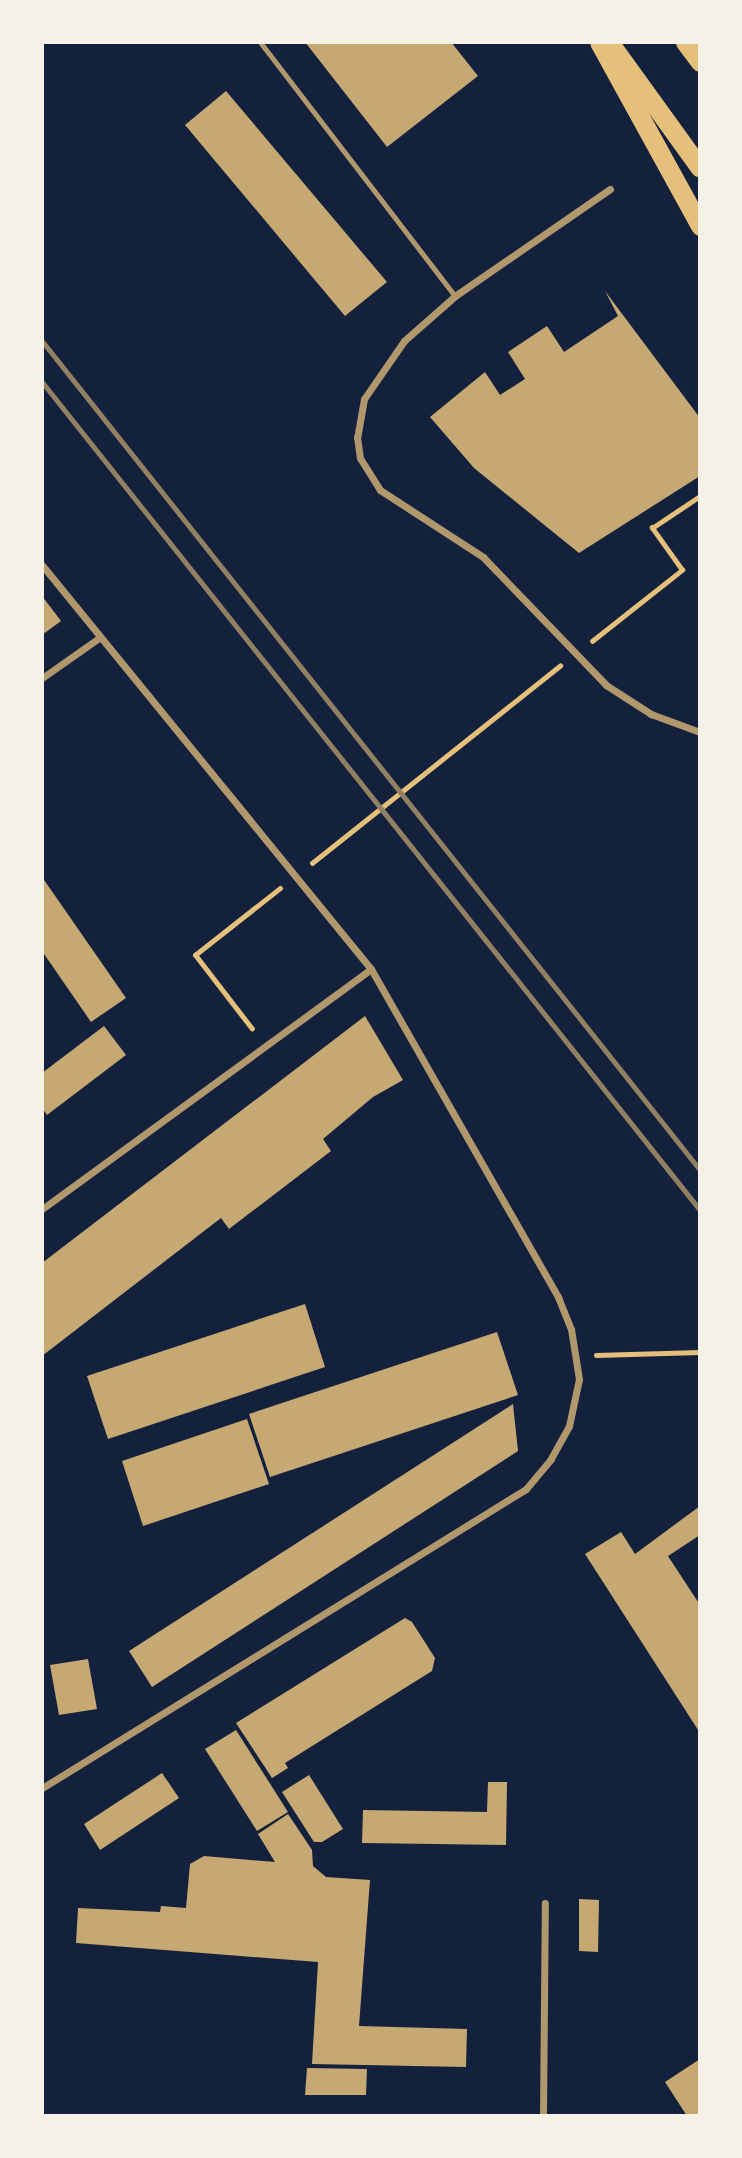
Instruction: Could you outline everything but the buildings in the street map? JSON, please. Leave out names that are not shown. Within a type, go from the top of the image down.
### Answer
[{"type":"highway","points":[[599,42],[700,226]]},
{"type":"highway","points":[[610,42],[700,168]]},
{"type":"highway","points":[[685,42],[700,62]]},
{"type":"street","points":[[610,189],[455,296],[404,341],[364,399],[357,437],[368,477],[394,501],[463,540],[483,557],[606,685],[651,714],[700,732]]},
{"type":"street","points":[[42,565],[371,969],[558,1297],[578,1356],[577,1404],[569,1426],[551,1459],[526,1489],[42,1788]]},
{"type":"street","points":[[42,678],[99,638]]},
{"type":"street","points":[[42,1209],[371,969]]},
{"type":"street","points":[[543,2116],[545,1903]]},
{"type":"lane","points":[[260,42],[455,296]]},
{"type":"path","points":[[584,647],[682,570],[652,527],[700,496]]},
{"type":"path","points":[[303,870],[563,664]]},
{"type":"path","points":[[266,1046],[195,955],[282,887]]},
{"type":"path","points":[[578,1356],[700,1352]]},
{"type":"railway","points":[[42,341],[700,1170]]},
{"type":"railway","points":[[42,382],[700,1210]]}]
